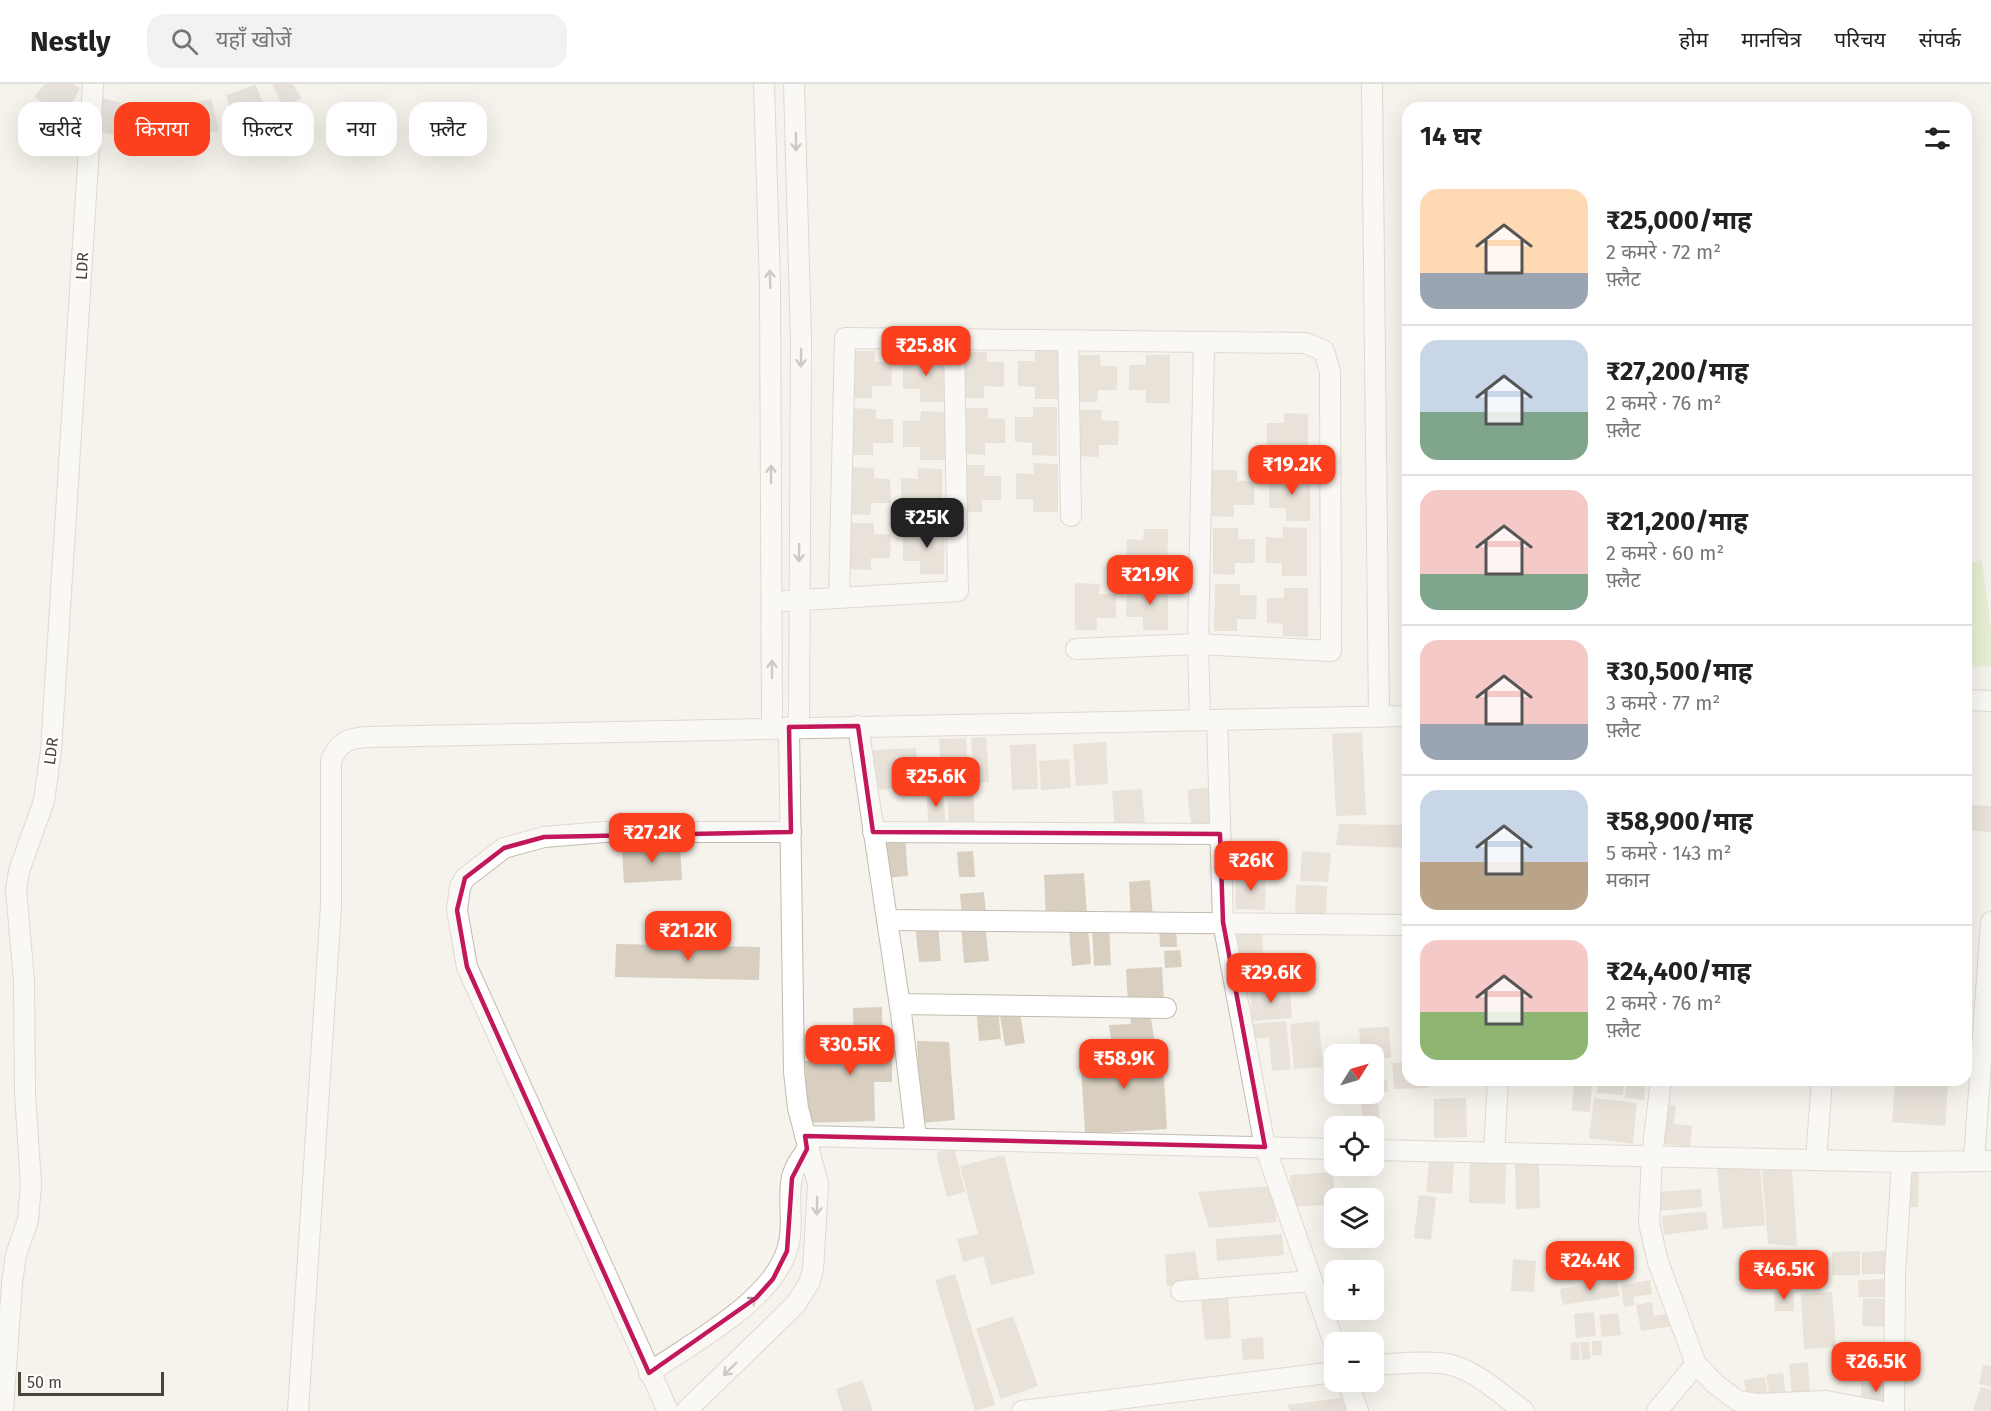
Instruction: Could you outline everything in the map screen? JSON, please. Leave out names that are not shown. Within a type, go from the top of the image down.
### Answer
[{"type":"street","name":"LDR","points":[[3,1411],[12,1283],[16,1256],[28,1220],[31,1184],[27,1129],[24,980],[15,890],[19,871],[44,801],[51,751],[58,673],[93,84]]},
{"type":"street","points":[[686,1411],[796,1304],[809,1283],[817,1225],[818,1184],[798,1108],[794,1072],[791,832],[787,727],[771,601],[770,285],[764,84]]},
{"type":"street","points":[[787,727],[798,601],[801,341],[795,84]]},
{"type":"street","points":[[1372,84],[1379,717]]},
{"type":"street","points":[[839,598],[845,338],[1306,343],[1324,351],[1330,372],[1330,651],[1198,644],[1076,649]]},
{"type":"street","points":[[771,601],[958,591],[954,340]]},
{"type":"street","points":[[1068,342],[1071,516]]},
{"type":"street","points":[[1204,343],[1198,644],[1220,834],[1223,922],[1265,1147],[1330,1332]]},
{"type":"street","points":[[1972,700],[1991,701]]},
{"type":"street","points":[[298,1411],[331,906],[331,761],[335,749],[344,741],[368,737],[787,727],[1402,716]]},
{"type":"street","points":[[858,726],[900,1005],[916,1138]]},
{"type":"street","points":[[668,1411],[467,968],[457,910],[460,887],[465,879],[504,848],[544,837],[604,832],[791,832]]},
{"type":"street","points":[[873,832],[1220,834]]},
{"type":"street","points":[[887,920],[1402,925]]},
{"type":"street","points":[[1384,1150],[1902,1162],[1982,1161],[1991,922]]},
{"type":"street","points":[[900,1005],[1166,1008]]},
{"type":"street","points":[[1494,1153],[1498,1086]]},
{"type":"street","points":[[1660,1086],[1652,1156],[1649,1223],[1652,1241],[1690,1353],[1696,1364],[1736,1406],[1826,1401],[1879,1411]]},
{"type":"street","points":[[1816,1159],[1822,1086]]},
{"type":"street","points":[[806,1143],[916,1138],[1324,1149]]},
{"type":"street","points":[[649,1373],[756,1298],[773,1279],[787,1251],[792,1178],[806,1143]]},
{"type":"street","points":[[1894,1411],[1895,1273],[1902,1162]]},
{"type":"street","points":[[1181,1291],[1312,1281]]},
{"type":"street","points":[[1384,1365],[1440,1362],[1456,1366],[1475,1376],[1524,1411]]},
{"type":"street","points":[[1657,1411],[1696,1364]]},
{"type":"street","points":[[1022,1411],[1324,1373]]},
{"type":"street","points":[[1351,1392],[1358,1411]]},
{"type":"highlighted area","points":[[858,726],[873,832],[1220,834],[1223,922],[1265,1147],[805,1136],[807,1149],[792,1178],[787,1251],[773,1279],[756,1298],[649,1373],[467,967],[457,910],[465,878],[504,848],[544,837],[791,832],[789,727]]},
{"type":"green space","points":[[1982,560],[1991,630],[1991,666],[1972,667],[1972,563]]},
{"type":"building","points":[[850,351],[875,351],[875,362],[892,362],[891,386],[872,386],[872,398],[850,398]]},
{"type":"building","points":[[1035,351],[1059,351],[1059,399],[1035,399],[1035,387],[1018,386],[1018,361],[1035,361]]},
{"type":"building","points":[[962,352],[987,352],[987,362],[1004,362],[1004,387],[984,386],[984,398],[962,398]]},
{"type":"building","points":[[920,353],[944,354],[944,402],[920,402],[920,389],[903,389],[903,363],[920,364]]},
{"type":"building","points":[[1076,355],[1100,355],[1101,366],[1117,366],[1117,390],[1098,390],[1097,402],[1075,402]]},
{"type":"building","points":[[1146,355],[1170,355],[1170,403],[1146,403],[1146,390],[1129,390],[1129,365],[1146,365]]},
{"type":"building","points":[[1033,407],[1057,407],[1057,456],[1032,455],[1032,443],[1015,442],[1015,417],[1033,417]]},
{"type":"building","points":[[851,408],[876,409],[876,419],[893,419],[893,443],[873,443],[873,455],[851,455]]},
{"type":"building","points":[[963,408],[988,408],[988,418],[1005,419],[1005,443],[985,443],[985,455],[963,454]]},
{"type":"building","points":[[1077,410],[1102,410],[1101,420],[1119,421],[1118,445],[1099,445],[1099,457],[1076,456]]},
{"type":"building","points":[[921,411],[945,412],[945,460],[920,460],[920,447],[903,447],[903,421],[920,421]]},
{"type":"building","points":[[1284,413],[1308,414],[1308,462],[1284,462],[1284,449],[1267,449],[1267,423],[1284,423]]},
{"type":"building","points":[[1033,463],[1058,464],[1058,512],[1033,512],[1033,499],[1016,499],[1016,473],[1034,474]]},
{"type":"building","points":[[960,465],[985,465],[984,476],[1001,476],[1001,500],[982,500],[982,512],[960,512]]},
{"type":"building","points":[[849,467],[874,468],[874,478],[890,479],[891,503],[871,503],[871,515],[849,514]]},
{"type":"building","points":[[918,468],[942,469],[942,517],[918,517],[918,504],[901,504],[901,478],[918,479]]},
{"type":"building","points":[[1212,470],[1237,470],[1237,481],[1254,481],[1254,505],[1234,505],[1234,517],[1212,516]]},
{"type":"building","points":[[1286,472],[1310,473],[1310,521],[1286,521],[1286,508],[1269,508],[1269,482],[1286,483]]},
{"type":"building","points":[[849,523],[874,523],[874,534],[891,534],[890,558],[871,558],[871,570],[849,569]]},
{"type":"building","points":[[920,526],[945,526],[944,574],[920,574],[920,561],[903,561],[903,536],[920,536]]},
{"type":"building","points":[[1283,527],[1307,528],[1307,576],[1282,576],[1282,563],[1266,563],[1266,537],[1283,538]]},
{"type":"building","points":[[1213,528],[1238,528],[1238,539],[1255,539],[1255,563],[1235,563],[1235,575],[1213,574]]},
{"type":"building","points":[[1144,529],[1168,529],[1167,578],[1143,578],[1143,565],[1126,565],[1127,539],[1143,540]]},
{"type":"building","points":[[1144,581],[1168,582],[1168,630],[1143,630],[1143,617],[1126,617],[1127,591],[1144,592]]},
{"type":"building","points":[[1075,583],[1100,584],[1099,594],[1116,594],[1116,618],[1097,618],[1097,630],[1075,630]]},
{"type":"building","points":[[1215,584],[1240,584],[1240,595],[1257,595],[1256,619],[1237,619],[1237,631],[1214,631]]},
{"type":"building","points":[[1284,588],[1308,588],[1308,637],[1283,636],[1283,624],[1267,623],[1267,598],[1284,598]]},
{"type":"building","points":[[1362,732],[1366,815],[1336,816],[1332,734]]},
{"type":"building","points":[[986,737],[989,782],[974,783],[971,738]]},
{"type":"building","points":[[966,738],[969,785],[942,786],[939,739]]},
{"type":"building","points":[[1106,742],[1108,784],[1076,786],[1073,744]]},
{"type":"building","points":[[1036,744],[1038,789],[1012,790],[1010,745]]},
{"type":"building","points":[[916,748],[919,787],[875,790],[873,750]]},
{"type":"building","points":[[1069,759],[1071,788],[1041,790],[1039,761]]},
{"type":"building","points":[[1210,787],[1215,829],[1192,831],[1187,790]]},
{"type":"building","points":[[943,788],[946,828],[929,829],[926,789]]},
{"type":"building","points":[[1142,789],[1145,827],[1115,830],[1112,791]]},
{"type":"building","points":[[973,790],[975,827],[949,829],[947,791]]},
{"type":"building","points":[[1972,805],[1991,806],[1991,832],[1972,830]]},
{"type":"building","points":[[1339,824],[1402,825],[1402,848],[1336,845]]},
{"type":"building","points":[[905,837],[908,876],[884,878],[881,838]]},
{"type":"building","points":[[680,845],[682,880],[624,883],[622,849]]},
{"type":"building","points":[[973,851],[975,877],[959,877],[957,852]]},
{"type":"building","points":[[1302,851],[1331,853],[1328,882],[1300,881]]},
{"type":"building","points":[[1084,873],[1087,915],[1046,918],[1044,875]]},
{"type":"building","points":[[1236,875],[1266,875],[1265,910],[1235,909]]},
{"type":"building","points":[[1150,880],[1153,918],[1131,920],[1129,882]]},
{"type":"building","points":[[1296,885],[1327,886],[1326,916],[1295,915]]},
{"type":"building","points":[[984,892],[986,913],[962,915],[960,894]]},
{"type":"building","points":[[938,923],[941,961],[919,962],[915,924]]},
{"type":"building","points":[[985,923],[989,961],[964,963],[961,925]]},
{"type":"building","points":[[1176,926],[1177,947],[1160,947],[1159,927]]},
{"type":"building","points":[[1088,927],[1091,964],[1072,966],[1069,929]]},
{"type":"building","points":[[1109,927],[1111,965],[1094,966],[1092,928]]},
{"type":"building","points":[[1262,928],[1263,957],[1237,958],[1236,929]]},
{"type":"building","points":[[616,944],[760,947],[759,980],[615,977]]},
{"type":"building","points":[[1180,950],[1182,967],[1165,968],[1164,951]]},
{"type":"building","points":[[1162,967],[1164,1001],[1128,1003],[1126,969]]},
{"type":"building","points":[[1290,987],[1292,1018],[1252,1021],[1250,989]]},
{"type":"building","points":[[882,1007],[883,1059],[892,1059],[892,1082],[874,1082],[875,1121],[807,1123],[805,1061],[854,1060],[853,1008]]},
{"type":"building","points":[[976,1007],[998,1008],[1001,1039],[979,1041]]},
{"type":"building","points":[[1019,1007],[1025,1043],[1005,1046],[999,1010]]},
{"type":"building","points":[[1130,1012],[1150,1012],[1155,1044],[1112,1047],[1109,1025],[1131,1024]]},
{"type":"building","points":[[1286,1021],[1291,1069],[1272,1071],[1269,1037],[1254,1039],[1252,1024]]},
{"type":"building","points":[[1319,1021],[1323,1067],[1294,1069],[1290,1024]]},
{"type":"building","points":[[1389,1027],[1391,1058],[1384,1058],[1384,1044],[1360,1044],[1359,1028]]},
{"type":"building","points":[[917,1041],[949,1042],[955,1120],[921,1123]]},
{"type":"building","points":[[1162,1046],[1167,1129],[1085,1134],[1080,1051]]},
{"type":"building","points":[[1402,1062],[1402,1086],[1428,1086],[1428,1088],[1394,1089],[1392,1063]]},
{"type":"building","points":[[1384,1080],[1387,1080],[1388,1092],[1384,1092]]},
{"type":"building","points":[[1574,1086],[1592,1086],[1590,1112],[1572,1111]]},
{"type":"building","points":[[1598,1086],[1624,1086],[1623,1095],[1597,1093]]},
{"type":"building","points":[[1626,1086],[1645,1086],[1644,1100],[1625,1098]]},
{"type":"building","points":[[1895,1086],[1948,1086],[1945,1126],[1892,1122]]},
{"type":"building","points":[[1466,1098],[1467,1137],[1434,1138],[1434,1099]]},
{"type":"building","points":[[1594,1098],[1637,1103],[1633,1144],[1589,1138]]},
{"type":"building","points":[[1361,1104],[1378,1104],[1379,1116],[1363,1116]]},
{"type":"building","points":[[1658,1104],[1676,1106],[1674,1124],[1692,1126],[1690,1147],[1655,1143]]},
{"type":"building","points":[[954,1148],[965,1192],[947,1197],[936,1153]]},
{"type":"building","points":[[1004,1155],[1035,1274],[991,1285],[983,1256],[963,1262],[957,1239],[978,1234],[960,1166]]},
{"type":"building","points":[[1429,1160],[1454,1161],[1452,1194],[1426,1192]]},
{"type":"building","points":[[1470,1161],[1506,1161],[1505,1204],[1469,1203]]},
{"type":"building","points":[[1515,1164],[1539,1164],[1540,1208],[1516,1209]]},
{"type":"building","points":[[1717,1166],[1760,1168],[1765,1225],[1723,1229]]},
{"type":"building","points":[[1792,1169],[1797,1246],[1768,1244],[1762,1170]]},
{"type":"building","points":[[1905,1172],[1919,1172],[1918,1207],[1904,1207]]},
{"type":"building","points":[[1324,1173],[1324,1176],[1333,1176],[1334,1188],[1324,1188],[1324,1205],[1292,1207],[1290,1175]]},
{"type":"building","points":[[1271,1186],[1277,1222],[1209,1228],[1198,1192]]},
{"type":"building","points":[[1701,1189],[1702,1207],[1658,1211],[1656,1192]]},
{"type":"building","points":[[1419,1195],[1436,1197],[1431,1240],[1414,1238]]},
{"type":"building","points":[[1706,1211],[1708,1229],[1664,1235],[1662,1216]]},
{"type":"building","points":[[1282,1234],[1284,1255],[1217,1261],[1216,1239]]},
{"type":"building","points":[[1802,1250],[1802,1265],[1776,1265],[1776,1251]]},
{"type":"building","points":[[1195,1251],[1200,1283],[1167,1286],[1165,1255]]},
{"type":"building","points":[[1860,1251],[1860,1275],[1832,1275],[1832,1252]]},
{"type":"building","points":[[1885,1251],[1886,1274],[1862,1274],[1862,1252]]},
{"type":"building","points":[[1513,1259],[1536,1261],[1534,1292],[1511,1291]]},
{"type":"building","points":[[1767,1266],[1768,1286],[1745,1287],[1744,1267]]},
{"type":"building","points":[[1778,1267],[1805,1267],[1804,1288],[1778,1287]]},
{"type":"building","points":[[955,1274],[995,1405],[975,1411],[935,1280]]},
{"type":"building","points":[[1886,1279],[1887,1297],[1859,1297],[1858,1280]]},
{"type":"building","points":[[1617,1280],[1620,1296],[1563,1305],[1560,1289]]},
{"type":"building","points":[[1650,1280],[1652,1294],[1633,1297],[1635,1305],[1624,1307],[1621,1285]]},
{"type":"building","points":[[1794,1291],[1794,1311],[1775,1311],[1774,1292]]},
{"type":"building","points":[[1832,1292],[1836,1347],[1804,1349],[1801,1294]]},
{"type":"building","points":[[1228,1295],[1231,1338],[1205,1340],[1201,1298]]},
{"type":"building","points":[[1863,1298],[1891,1299],[1890,1327],[1862,1326]]},
{"type":"building","points":[[1652,1302],[1654,1316],[1671,1313],[1674,1326],[1641,1331],[1636,1305]]},
{"type":"building","points":[[1594,1312],[1596,1336],[1576,1338],[1574,1314]]},
{"type":"building","points":[[1618,1313],[1621,1335],[1602,1337],[1599,1315]]},
{"type":"building","points":[[1013,1316],[1038,1386],[1001,1399],[976,1329]]},
{"type":"building","points":[[1263,1337],[1264,1359],[1243,1360],[1241,1339]]},
{"type":"building","points":[[1592,1341],[1602,1341],[1602,1355],[1592,1355]]},
{"type":"building","points":[[1579,1342],[1580,1360],[1571,1360],[1570,1343]]},
{"type":"building","points":[[1580,1342],[1589,1342],[1591,1359],[1582,1360]]},
{"type":"building","points":[[1888,1354],[1888,1374],[1878,1374],[1878,1379],[1861,1380],[1860,1355]]},
{"type":"building","points":[[1808,1362],[1810,1393],[1792,1394],[1789,1364]]},
{"type":"building","points":[[1983,1365],[1991,1366],[1991,1387],[1979,1384]]},
{"type":"building","points":[[1783,1373],[1786,1397],[1770,1399],[1766,1375]]},
{"type":"building","points":[[1765,1377],[1768,1398],[1747,1401],[1744,1380]]},
{"type":"building","points":[[1881,1377],[1889,1377],[1889,1406],[1861,1405],[1861,1383],[1881,1383]]},
{"type":"building","points":[[862,1380],[873,1411],[843,1411],[836,1389]]},
{"type":"building","points":[[1981,1387],[1991,1390],[1991,1411],[1973,1410]]},
{"type":"building","points":[[1341,1398],[1347,1411],[1290,1411],[1287,1405]]},
{"type":"tunnel","points":[[45,84],[73,103],[103,115],[135,121],[168,122],[200,118],[233,110],[264,99],[293,84]]}]
